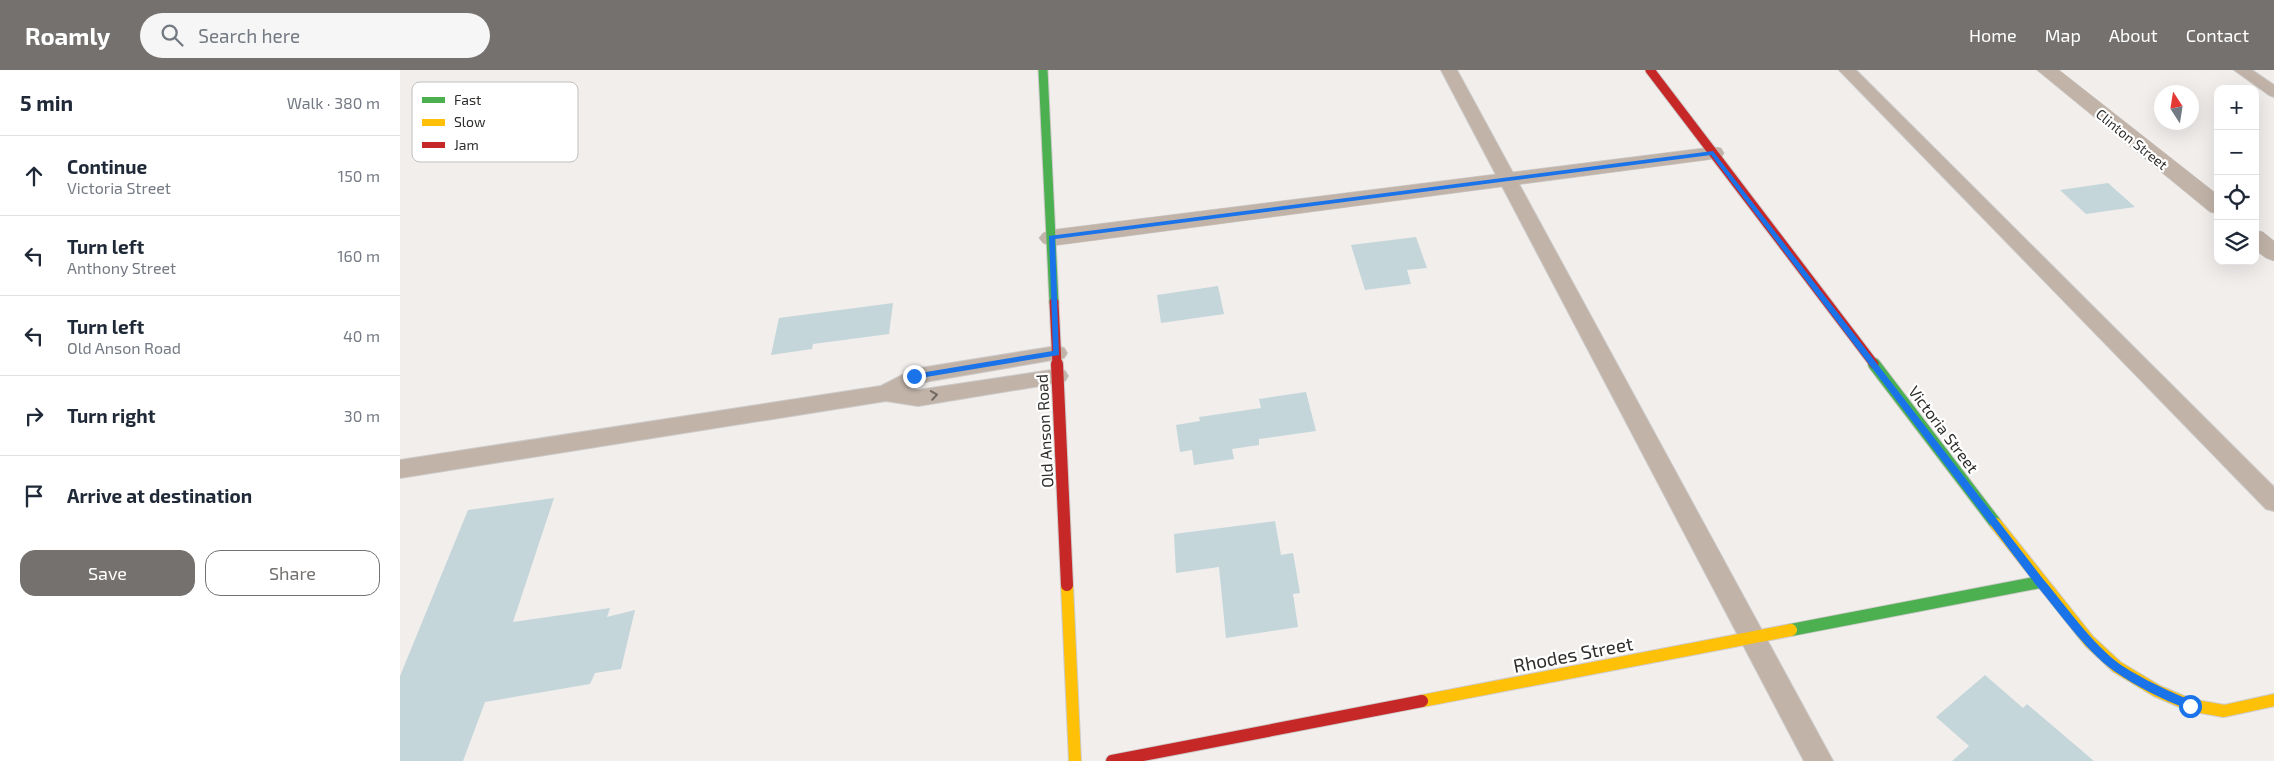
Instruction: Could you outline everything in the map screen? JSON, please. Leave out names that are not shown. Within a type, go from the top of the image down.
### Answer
[{"type":"street","name":"Old Anson Road","points":[[1043,70],[1075,761]]},
{"type":"street","name":"Victoria Street","points":[[1650,70],[2040,582],[2090,641],[2117,667],[2157,691],[2190,706],[2224,711],[2274,700]]},
{"type":"street","name":"Clinton Street","points":[[2047,70],[2214,204]]},
{"type":"street","points":[[1051,238],[1713,153]]},
{"type":"street","points":[[2259,241],[2274,252]]},
{"type":"street","name":"Rhodes Street","points":[[1112,761],[2040,582]]},
{"type":"lane","points":[[1449,70],[1819,761]]},
{"type":"lane","points":[[1847,70],[2274,502]]},
{"type":"lane","points":[[2242,70],[2274,92]]},
{"type":"lane","points":[[886,393],[914,376],[1057,353]]},
{"type":"lane","points":[[400,469],[886,393],[918,398],[1058,376]]},
{"type":"building","points":[[2108,183],[2135,207],[2086,214],[2060,190]]},
{"type":"building","points":[[1416,237],[1427,268],[1407,270],[1411,284],[1365,290],[1351,245]]},
{"type":"building","points":[[1218,286],[1224,314],[1161,323],[1157,295]]},
{"type":"building","points":[[893,303],[889,334],[813,344],[812,349],[771,355],[779,318]]},
{"type":"building","points":[[1306,392],[1316,431],[1259,439],[1259,445],[1232,449],[1234,459],[1194,465],[1192,450],[1180,452],[1176,425],[1200,421],[1199,417],[1261,408],[1259,399]]},
{"type":"building","points":[[554,498],[513,622],[610,608],[607,617],[635,610],[621,669],[595,673],[590,684],[485,702],[463,761],[400,761],[400,676],[468,510]]},
{"type":"building","points":[[1275,521],[1281,555],[1293,553],[1300,593],[1293,594],[1298,627],[1226,638],[1219,567],[1176,573],[1174,534]]},
{"type":"building","points":[[1985,675],[2023,708],[2027,704],[2094,761],[1952,761],[1969,746],[1936,717]]},
{"type":"traffic: fast","points":[[1043,70],[1054,302]]},
{"type":"traffic: fast","points":[[1874,364],[1996,524]]},
{"type":"traffic: fast","points":[[1791,630],[2040,582]]},
{"type":"traffic: slow","points":[[1996,524],[2089,641],[2117,667],[2157,691],[2190,705],[2224,711],[2274,700]]},
{"type":"traffic: slow","points":[[1067,585],[1075,761]]},
{"type":"traffic: slow","points":[[1422,701],[1791,630]]},
{"type":"traffic: jam","points":[[1650,70],[1874,364]]},
{"type":"traffic: jam","points":[[1054,302],[1067,585]]},
{"type":"traffic: jam","points":[[1112,761],[1422,701]]},
{"type":"route","points":[[914,376],[1057,353],[1051,238],[1713,153],[2040,582],[2090,641],[2117,667],[2157,691],[2190,706]]}]
